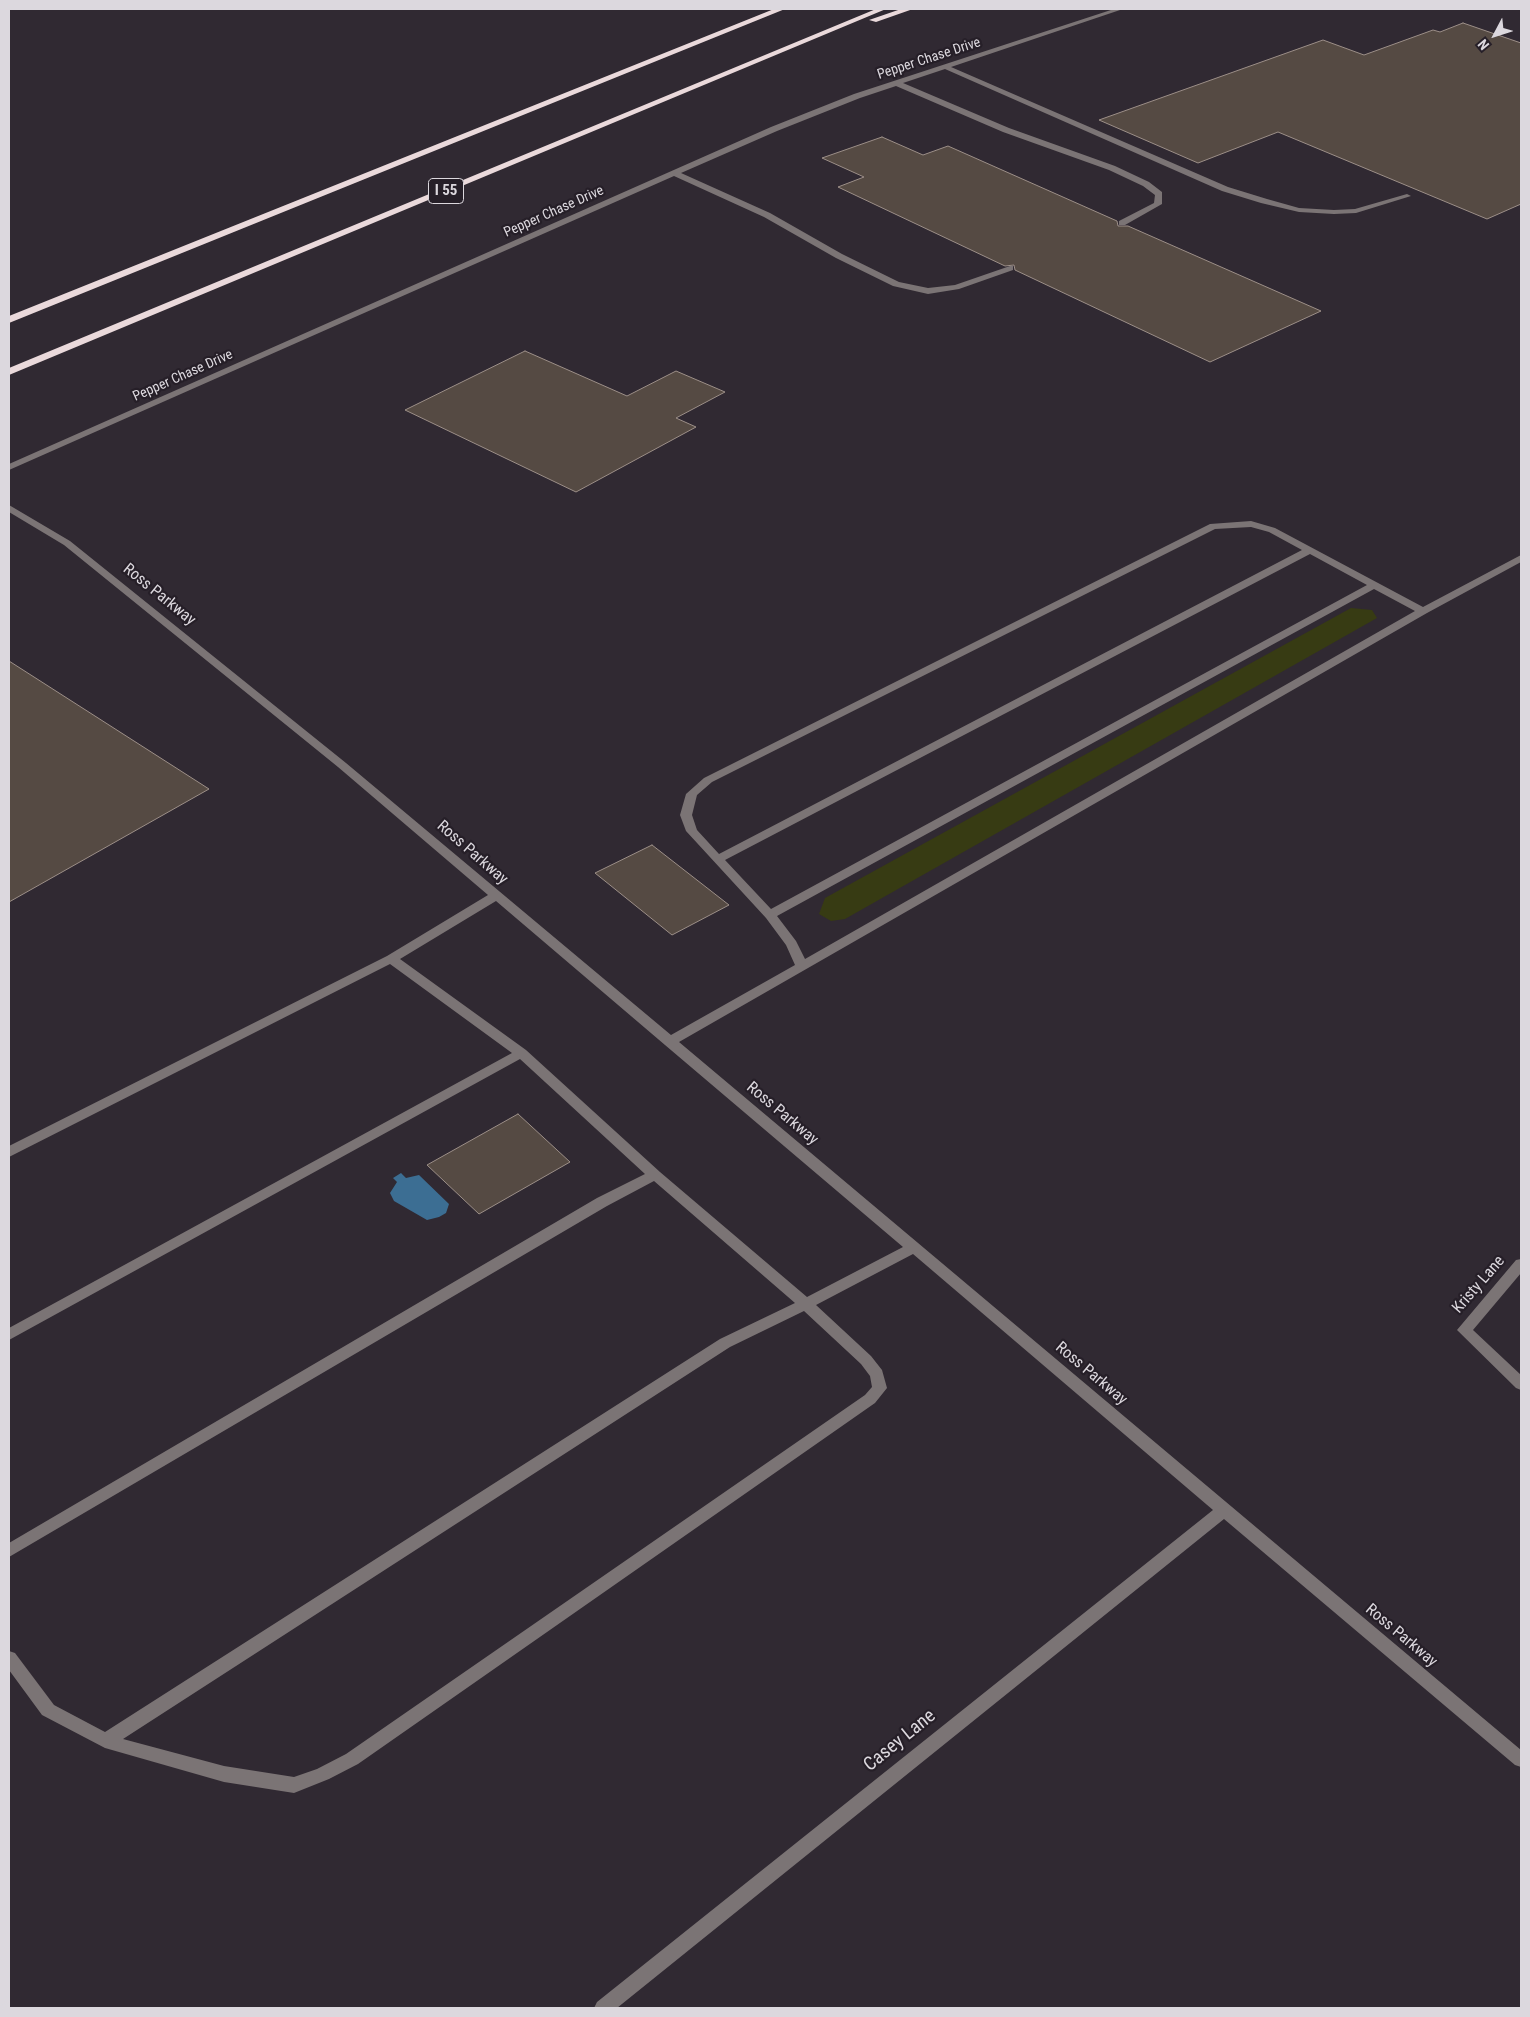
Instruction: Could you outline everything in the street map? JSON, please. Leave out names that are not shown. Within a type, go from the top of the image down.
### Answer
[{"type":"highway","points":[[468,135],[761,9]]},
{"type":"highway","points":[[9,320],[780,9]]},
{"type":"highway","name":"I 55","points":[[9,372],[882,9]]},
{"type":"highway","points":[[830,31],[909,9]]},
{"type":"street","name":"Pepper Chase Drive","points":[[9,467],[805,116],[945,66],[1120,9]]},
{"type":"street","points":[[945,66],[1225,189],[1264,201],[1299,210],[1334,212],[1356,211],[1407,196]]},
{"type":"street","points":[[896,83],[1006,130],[1112,168],[1146,184],[1159,194],[1158,204],[1122,223]]},
{"type":"street","points":[[674,173],[767,215],[840,256],[896,284],[928,291],[956,287],[1010,268]]},
{"type":"street","name":"Ross Parkway","points":[[9,508],[67,543],[342,764],[495,896],[1521,1760]]},
{"type":"street","points":[[801,965],[792,944],[770,915],[692,831],[686,815],[692,794],[708,780],[1213,526],[1251,524],[1272,530],[1423,611]]},
{"type":"street","points":[[718,859],[1310,550]]},
{"type":"street","points":[[669,1042],[1423,611],[1521,558]]},
{"type":"street","points":[[770,915],[1374,585]]},
{"type":"street","points":[[9,1152],[391,959],[495,896]]},
{"type":"street","points":[[9,1658],[48,1710],[105,1740],[224,1774],[294,1785],[323,1774],[352,1759],[870,1399],[880,1388],[877,1374],[866,1360],[806,1304],[655,1175],[521,1053],[391,959]]},
{"type":"street","points":[[9,1335],[521,1053]]},
{"type":"street","points":[[9,1551],[602,1202],[655,1175]]},
{"type":"street","points":[[105,1740],[725,1343],[806,1304],[913,1248]]},
{"type":"street","name":"Kristy Lane","points":[[1521,1264],[1464,1330],[1521,1384]]},
{"type":"street","name":"Casey Lane","points":[[604,2008],[1224,1509]]},
{"type":"green space","points":[[1351,608],[1372,610],[1377,618],[845,919],[831,921],[819,914],[825,898]]},
{"type":"water","points":[[401,1173],[406,1178],[419,1175],[449,1204],[446,1213],[427,1220],[394,1201],[390,1193],[397,1182],[393,1178]]},
{"type":"building","points":[[1463,23],[1521,43],[1521,204],[1487,219],[1278,132],[1198,163],[1099,120],[1323,40],[1364,55],[1433,30],[1440,32]]},
{"type":"building","points":[[882,137],[923,155],[948,146],[1117,221],[1118,226],[1128,226],[1321,311],[1210,362],[1015,270],[1014,265],[1005,266],[838,187],[864,177],[822,158]]},
{"type":"building","points":[[525,351],[627,396],[676,371],[725,392],[676,418],[696,427],[576,492],[405,410]]},
{"type":"building","points":[[9,661],[209,789],[9,902]]},
{"type":"building","points":[[652,845],[729,905],[672,935],[595,873]]},
{"type":"building","points":[[518,1114],[570,1162],[479,1214],[427,1165]]}]
